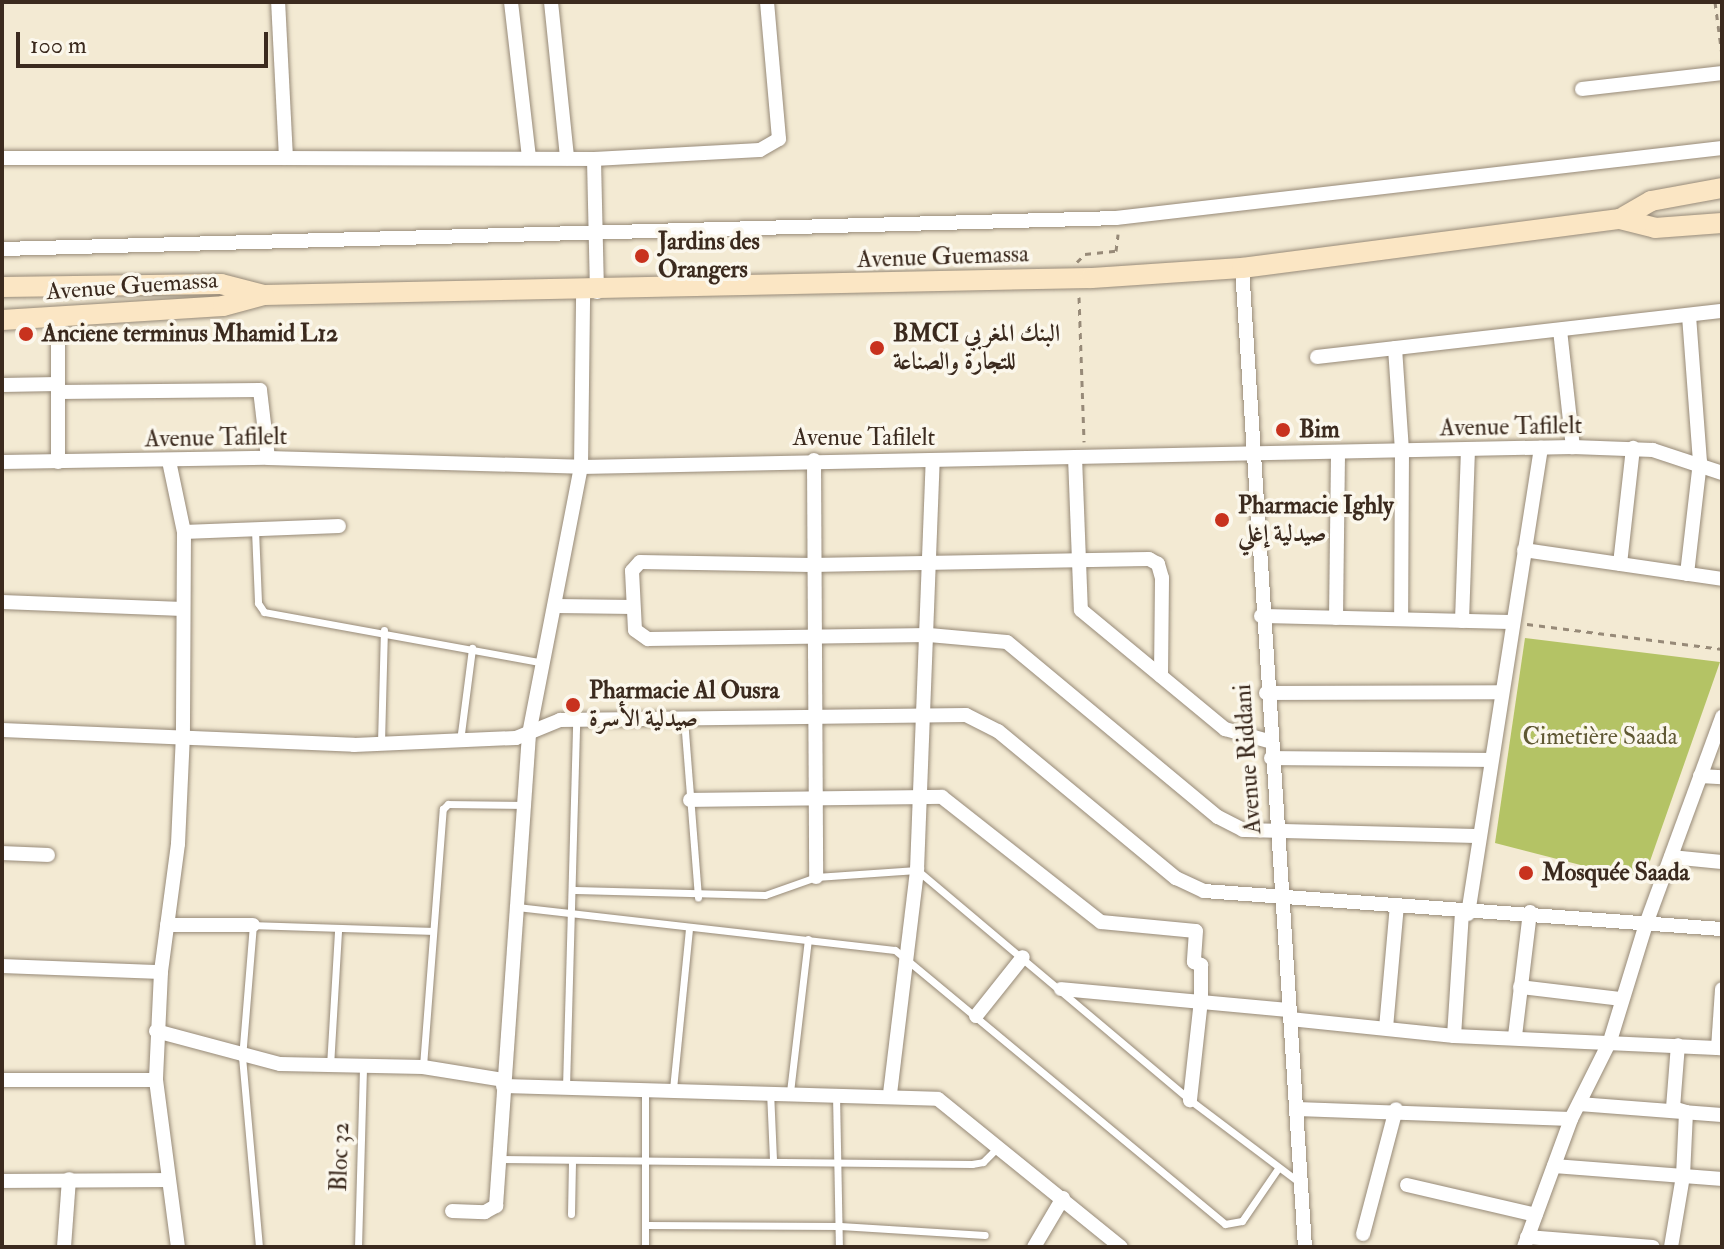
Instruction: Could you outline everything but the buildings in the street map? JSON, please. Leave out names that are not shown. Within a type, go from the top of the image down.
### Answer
[{"type":"main road","name":"Avenue Guemassa","points":[[1620,219],[1651,201],[1722,188]]},
{"type":"main road","name":"Avenue Guemassa","points":[[2,320],[223,306],[264,295],[590,292],[1078,279],[1242,268],[1620,219],[1655,228],[1722,223]]},
{"type":"main road","name":"Avenue Guemassa","points":[[2,287],[221,284],[264,295]]},
{"type":"street","points":[[278,2],[286,158]]},
{"type":"street","points":[[511,2],[529,158]]},
{"type":"street","points":[[551,2],[567,158]]},
{"type":"street","points":[[2,158],[594,159],[760,150],[775,145],[782,123],[767,2]]},
{"type":"street","points":[[1582,89],[1722,73]]},
{"type":"street","points":[[2,249],[595,237],[1116,218],[1722,148]]},
{"type":"street","points":[[452,1211],[485,1212],[496,1206],[529,734],[557,606],[581,467],[595,237],[594,159]]},
{"type":"street","name":"Avenue Riddani","points":[[1242,268],[1269,741],[1305,1247]]},
{"type":"street","points":[[1317,357],[1722,311]]},
{"type":"street","points":[[1687,574],[1700,462],[1689,315]]},
{"type":"street","points":[[58,318],[58,462]]},
{"type":"street","points":[[1560,330],[1573,447]]},
{"type":"street","points":[[1395,348],[1402,451],[1401,619]]},
{"type":"street","points":[[2,385],[260,390],[268,458]]},
{"type":"street","name":"Avenue Tafilelt","points":[[2,462],[268,458],[581,467],[1573,447],[1633,448],[1700,462],[1722,473]]},
{"type":"street","points":[[1454,1036],[1465,913],[1541,448]]},
{"type":"street","points":[[1620,564],[1633,448]]},
{"type":"street","points":[[1462,621],[1468,450]]},
{"type":"street","points":[[1336,618],[1338,452]]},
{"type":"street","points":[[1080,457],[1075,561],[1081,610],[1234,735],[1269,741]]},
{"type":"street","points":[[814,460],[811,565],[816,877]]},
{"type":"street","points":[[890,1094],[909,958],[917,870],[932,560],[933,460]]},
{"type":"street","points":[[169,461],[184,532],[183,734],[178,844],[156,1031],[156,1080],[178,1247]]},
{"type":"street","points":[[184,532],[339,526]]},
{"type":"street","points":[[1524,550],[1722,579]]},
{"type":"street","points":[[1161,676],[1158,564],[1149,559],[932,560],[811,565],[640,562],[632,571],[636,633],[648,639],[929,635],[1007,642],[1218,817],[1243,830],[1275,834],[1478,836]]},
{"type":"street","points":[[2,602],[183,609]]},
{"type":"street","points":[[557,606],[633,607]]},
{"type":"street","points":[[1261,616],[1513,622]]},
{"type":"street","points":[[1266,693],[1501,692]]},
{"type":"street","points":[[2,730],[381,743],[460,741],[529,734],[547,723],[576,720],[924,714],[981,720],[1190,887],[1465,913],[1530,912],[1722,929]]},
{"type":"street","points":[[1653,1247],[1526,1242],[1571,1119],[1610,1041],[1646,924],[1722,717]]},
{"type":"street","points":[[1271,758],[1490,760]]},
{"type":"street","points":[[1700,776],[1722,777]]},
{"type":"street","points":[[690,800],[920,795],[954,802],[1101,922],[1196,931],[1194,962],[1201,965],[1201,1000],[1190,1100]]},
{"type":"street","points":[[2,853],[48,855]]},
{"type":"street","points":[[1671,857],[1722,862]]},
{"type":"street","points":[[1386,1028],[1397,905]]},
{"type":"street","points":[[1515,1036],[1530,912]]},
{"type":"street","points":[[167,925],[253,925]]},
{"type":"street","points":[[976,1016],[1023,957]]},
{"type":"street","points":[[2,966],[161,972]]},
{"type":"street","points":[[1520,987],[1621,999]]},
{"type":"street","points":[[1061,989],[1201,1000],[1289,1015],[1454,1036],[1515,1036],[1720,1048],[1722,989]]},
{"type":"street","points":[[156,1031],[242,1058],[330,1068],[423,1067],[503,1083],[890,1094],[946,1102],[1121,1247]]},
{"type":"street","points":[[1678,1045],[1673,1108],[1686,1112]]},
{"type":"street","points":[[2,1080],[156,1080]]},
{"type":"street","points":[[1579,1104],[1722,1115]]},
{"type":"street","points":[[1297,1109],[1396,1109],[1571,1119]]},
{"type":"street","points":[[1363,1234],[1396,1109]]},
{"type":"street","points":[[1671,1247],[1683,1176],[1686,1112]]},
{"type":"street","points":[[1554,1166],[1722,1179]]},
{"type":"street","points":[[64,1247],[69,1179]]},
{"type":"street","points":[[2,1181],[167,1180]]},
{"type":"street","points":[[1407,1185],[1536,1215]]},
{"type":"street","points":[[1034,1247],[1063,1198]]},
{"type":"lane","points":[[255,529],[258,603],[264,612],[384,630],[544,663]]},
{"type":"lane","points":[[381,743],[384,630]]},
{"type":"lane","points":[[460,741],[472,648]]},
{"type":"lane","points":[[684,719],[698,897]]},
{"type":"lane","points":[[566,1087],[575,890],[576,720]]},
{"type":"lane","points":[[423,1067],[431,931],[444,806],[523,805]]},
{"type":"lane","points":[[575,890],[698,897],[775,893],[816,877],[917,870],[1190,1100],[1300,1183]]},
{"type":"lane","points":[[516,907],[689,928],[881,946],[909,958],[1225,1224],[1242,1221],[1279,1167]]},
{"type":"lane","points":[[259,1247],[242,1058],[253,925],[431,931]]},
{"type":"lane","points":[[673,1089],[689,928]]},
{"type":"lane","points":[[330,1068],[338,930]]},
{"type":"lane","points":[[790,1092],[808,939]]},
{"type":"lane","name":"Bloc 32","points":[[358,1247],[363,1069]]},
{"type":"lane","points":[[645,1089],[645,1247]]},
{"type":"lane","points":[[770,1091],[773,1161]]},
{"type":"lane","points":[[836,1094],[839,1247]]},
{"type":"lane","points":[[498,1159],[838,1160],[979,1164],[999,1147]]},
{"type":"lane","points":[[571,1214],[572,1160]]},
{"type":"lane","points":[[646,1225],[840,1226],[985,1235]]},
{"type":"path","points":[[1715,2],[1722,55]]},
{"type":"path","points":[[1080,457],[1078,279],[1082,256],[1118,249],[1116,218]]},
{"type":"path","points":[[1513,622],[1722,649]]},
{"type":"green space","name":"Cimetière Saada","points":[[1525,638],[1720,662],[1643,881],[1495,843]]},
{"type":"place","name":"Jardins des Orangers","points":[[642,256]]},
{"type":"place","name":"Anciene terminus Mhamid L12","points":[[26,334]]},
{"type":"place","name":"BMCI البنك المغربي للتجارة والصناعة","points":[[877,348]]},
{"type":"place","name":"Bim","points":[[1283,430]]},
{"type":"place","name":"Pharmacie Ighly صيدلية إغلي","points":[[1222,520]]},
{"type":"place","name":"Pharmacie Al Ousra صيدلية الأسرة","points":[[573,705]]},
{"type":"place","name":"Mosquée Saada","points":[[1526,873]]}]
